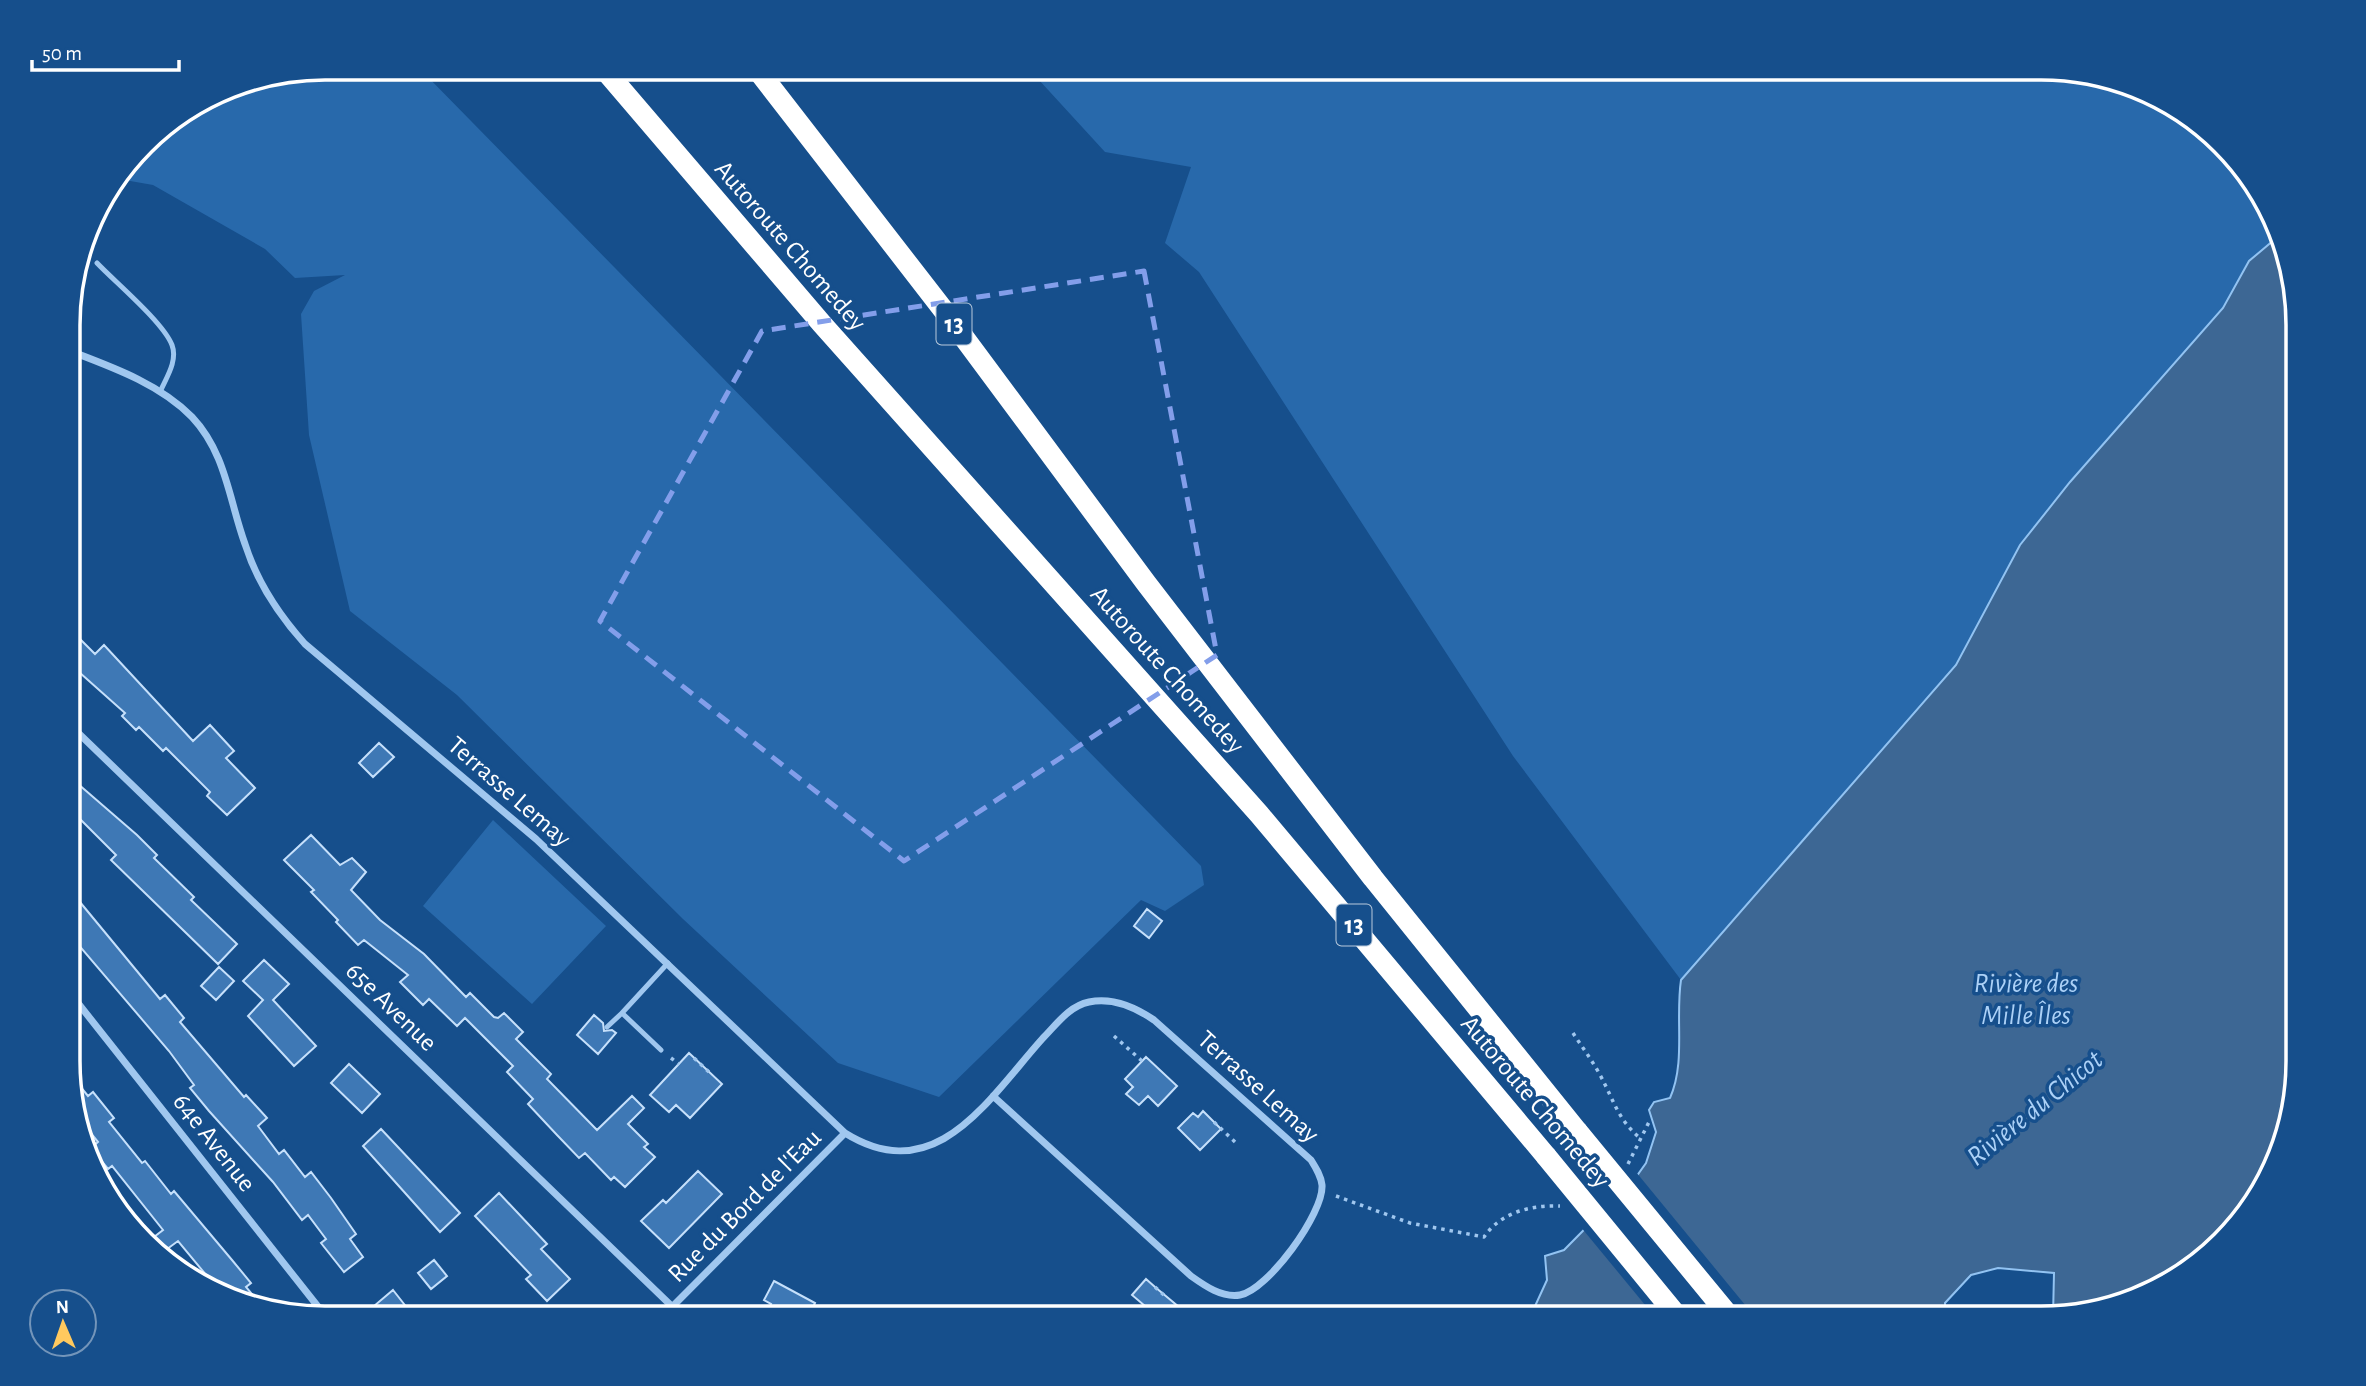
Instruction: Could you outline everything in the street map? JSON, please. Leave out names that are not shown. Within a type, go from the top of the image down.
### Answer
[{"type":"highway","name":"Autoroute Chomedey","points":[[613,80],[822,324],[1250,804],[1668,1305]]},
{"type":"highway","name":"Autoroute Chomedey","points":[[765,80],[969,344],[1146,583],[1373,878],[1720,1305]]},
{"type":"street","name":"Terrasse Lemay","points":[[80,356],[160,392],[190,416],[214,448],[255,569],[289,626],[330,667],[536,839],[845,1133],[860,1142],[889,1150],[922,1150],[957,1130],[993,1096],[1061,1020],[1077,1006],[1101,1001],[1130,1006],[1154,1020],[1311,1160],[1318,1172],[1320,1199],[1301,1234],[1257,1286],[1241,1295],[1220,1293],[1191,1276],[993,1096]]},
{"type":"street","name":"65e Avenue","points":[[80,735],[673,1306]]},
{"type":"street","name":"64e Avenue","points":[[80,1006],[317,1305]]},
{"type":"street","name":"Rue du Bord de l'Eau","points":[[673,1306],[845,1133]]},
{"type":"lane","points":[[97,263],[146,313],[172,345],[172,364],[160,392]]},
{"type":"lane","points":[[607,1027],[668,963]]},
{"type":"lane","points":[[622,1013],[661,1050]]},
{"type":"path","points":[[1573,1033],[1602,1078],[1608,1098],[1623,1121],[1641,1139]]},
{"type":"path","points":[[1114,1036],[1142,1061]]},
{"type":"path","points":[[694,1058],[709,1072]]},
{"type":"path","points":[[1214,1122],[1235,1142]]},
{"type":"path","points":[[1336,1196],[1410,1223],[1485,1237]]},
{"type":"path","points":[[1155,1287],[1166,1297]]},
{"type":"highlighted area","points":[[1144,271],[1217,655],[904,861],[600,621],[762,331]]},
{"type":"shaded area","points":[[326,80],[431,80],[1201,866],[1204,885],[1165,911],[1141,900],[939,1097],[838,1063],[683,919],[457,695],[350,611],[309,435],[301,314],[314,291],[345,275],[295,278],[265,249],[153,185],[128,181],[141,164],[176,131],[203,113],[247,94],[278,85]]},
{"type":"shaded area","points":[[1039,80],[2040,80],[2104,89],[2134,99],[2177,122],[2202,141],[2225,164],[2244,189],[2270,243],[2249,261],[2223,308],[2070,482],[2020,545],[1956,665],[1681,980],[1513,756],[1199,272],[1165,243],[1191,167],[1105,152]]},
{"type":"shaded area","points":[[493,820],[606,926],[532,1004],[423,906]]},
{"type":"water","name":"Rivière des Mille Îles","points":[[2270,243],[2281,278],[2285,309],[2285,1077],[2277,1124],[2267,1154],[2244,1197],[2225,1222],[2202,1245],[2177,1264],[2149,1280],[2088,1301],[2053,1305],[2054,1273],[1998,1268],[1971,1275],[1945,1305],[1535,1305],[1547,1280],[1545,1256],[1564,1250],[1636,1177],[1646,1163],[1656,1132],[1649,1110],[1654,1102],[1670,1098],[1678,1070],[1681,980],[1956,665],[2020,545],[2070,482],[2223,308],[2249,261]]},
{"type":"pier","points":[[1636,1172],[1745,1305],[1645,1305],[1580,1226]]},
{"type":"building","points":[[80,639],[95,654],[104,645],[193,741],[210,725],[234,751],[226,758],[255,788],[227,815],[207,796],[210,792],[166,748],[163,751],[139,727],[136,730],[122,716],[125,713],[80,673]]},
{"type":"building","points":[[379,743],[394,757],[373,777],[359,763]]},
{"type":"building","points":[[80,786],[157,855],[154,858],[194,897],[191,900],[237,944],[218,964],[111,860],[116,855],[80,819]]},
{"type":"building","points":[[311,835],[340,865],[352,858],[366,872],[351,890],[380,920],[424,954],[466,997],[470,993],[494,1017],[498,1018],[504,1013],[523,1032],[516,1039],[551,1074],[547,1079],[597,1130],[632,1096],[644,1108],[628,1124],[648,1144],[644,1147],[655,1157],[625,1187],[614,1177],[611,1180],[585,1153],[579,1158],[557,1135],[528,1104],[533,1099],[507,1072],[513,1066],[465,1018],[457,1026],[429,999],[423,1005],[400,982],[408,975],[364,940],[358,945],[336,922],[338,920],[311,892],[314,890],[284,860]]},
{"type":"building","points":[[80,902],[160,999],[165,995],[184,1018],[180,1022],[244,1097],[246,1095],[267,1118],[258,1126],[279,1154],[284,1150],[305,1177],[311,1172],[356,1234],[350,1239],[363,1257],[344,1272],[321,1243],[326,1239],[308,1215],[302,1220],[273,1182],[209,1111],[190,1088],[194,1085],[169,1051],[80,947]]},
{"type":"building","points":[[1147,909],[1162,921],[1149,938],[1134,926]]},
{"type":"building","points":[[264,960],[289,984],[273,1000],[316,1046],[294,1066],[248,1016],[263,1000],[243,981]]},
{"type":"building","points":[[219,967],[234,981],[216,1000],[201,986]]},
{"type":"building","points":[[594,1015],[603,1023],[604,1031],[612,1030],[616,1033],[598,1054],[577,1035]]},
{"type":"building","points":[[689,1053],[722,1084],[690,1118],[676,1105],[669,1112],[650,1095]]},
{"type":"building","points":[[1146,1057],[1177,1086],[1158,1106],[1148,1096],[1139,1105],[1126,1094],[1133,1087],[1125,1079]]},
{"type":"building","points":[[349,1064],[380,1094],[362,1113],[331,1083]]},
{"type":"building","points":[[83,1090],[88,1096],[93,1092],[114,1118],[109,1122],[142,1163],[145,1161],[171,1194],[174,1191],[232,1260],[251,1283],[246,1287],[251,1293],[205,1274],[178,1241],[168,1248],[164,1245],[155,1236],[163,1230],[112,1166],[108,1169],[104,1164],[96,1144],[98,1142],[89,1124]]},
{"type":"building","points":[[1203,1111],[1221,1129],[1200,1150],[1178,1128],[1193,1113],[1198,1117]]},
{"type":"building","points":[[381,1129],[460,1213],[440,1232],[363,1146]]},
{"type":"building","points":[[698,1171],[722,1194],[669,1248],[641,1221],[663,1200],[666,1203]]},
{"type":"building","points":[[499,1193],[547,1244],[541,1249],[570,1279],[547,1301],[526,1279],[531,1275],[475,1216]]},
{"type":"building","points":[[434,1260],[447,1276],[431,1289],[418,1273]]},
{"type":"building","points":[[1146,1279],[1177,1306],[1144,1306],[1132,1295]]},
{"type":"building","points":[[774,1281],[815,1303],[814,1306],[770,1306],[764,1300]]},
{"type":"building","points":[[393,1290],[406,1306],[374,1306]]},
{"type":"water label","name":"Rivière du Chicot","points":[[2034,1107]]}]
